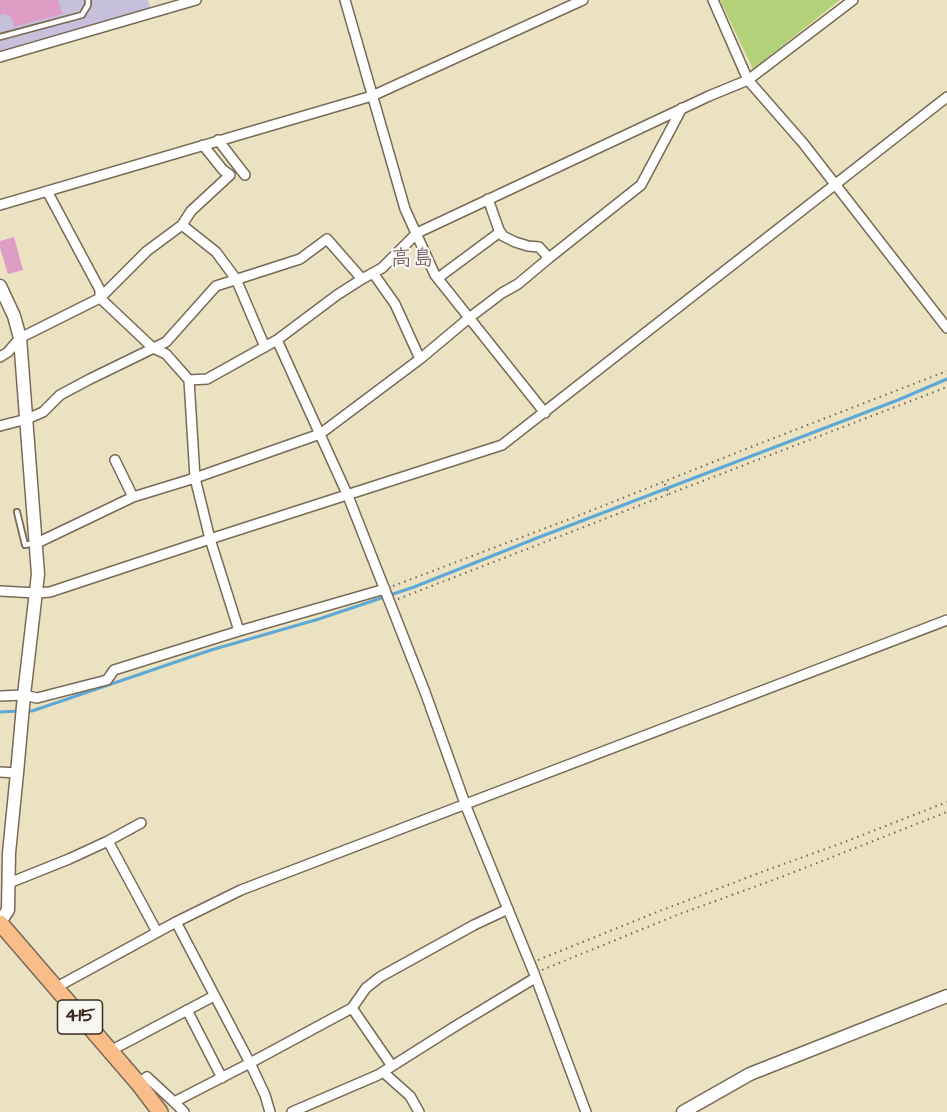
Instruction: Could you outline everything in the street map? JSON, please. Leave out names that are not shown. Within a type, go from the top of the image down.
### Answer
[{"type":"highway","name":"415","points":[[0,922],[138,1083],[160,1112]]},
{"type":"street","points":[[0,57],[196,0]]},
{"type":"street","points":[[345,0],[405,209],[438,278],[545,413]]},
{"type":"street","points":[[0,205],[372,96],[584,0]]},
{"type":"street","points":[[712,0],[748,81],[803,143],[834,185],[944,315],[947,328]]},
{"type":"street","points":[[189,380],[207,380],[278,340],[337,295],[382,268],[417,232],[682,108],[748,81],[853,0]]},
{"type":"street","points":[[0,591],[50,592],[502,446],[947,98]]},
{"type":"street","points":[[37,543],[133,497],[320,435],[469,318],[518,284],[641,185],[682,108]]},
{"type":"street","points":[[218,140],[245,175]]},
{"type":"street","points":[[0,357],[9,352],[20,338],[100,298],[147,251],[182,225],[191,211],[230,176],[203,145]]},
{"type":"street","points":[[47,191],[100,290],[100,298],[153,348],[166,354],[189,380],[195,477],[210,539],[239,631]]},
{"type":"street","points":[[488,199],[503,236],[515,242],[538,247],[549,258]]},
{"type":"street","points":[[182,225],[216,252],[236,279],[265,347]]},
{"type":"street","points":[[438,278],[500,232]]},
{"type":"street","points":[[0,426],[43,412],[60,395],[166,342],[216,286],[300,259],[327,239],[362,279]]},
{"type":"street","points":[[373,273],[395,304],[420,358]]},
{"type":"street","points":[[0,286],[11,308],[20,338],[38,574],[9,854],[8,910],[0,922]]},
{"type":"street","points":[[278,340],[348,496],[425,692],[465,804],[535,975],[586,1112]]},
{"type":"street","points":[[115,460],[133,497]]},
{"type":"street","points":[[0,696],[24,695],[37,698],[106,680],[114,670],[385,589]]},
{"type":"street","points":[[55,988],[240,890],[947,620]]},
{"type":"street","points":[[0,772],[17,772]]},
{"type":"street","points":[[9,883],[69,859],[141,823]]},
{"type":"street","points":[[108,841],[157,932]]},
{"type":"street","points":[[174,1102],[352,1008],[366,988],[380,977],[474,925],[508,909]]},
{"type":"street","points":[[176,922],[250,1063],[270,1112]]},
{"type":"street","points":[[292,1112],[383,1072],[535,975]]},
{"type":"street","points":[[110,1051],[214,996]]},
{"type":"street","points":[[683,1112],[697,1108],[750,1074],[947,996]]},
{"type":"street","points":[[352,1008],[392,1066]]},
{"type":"street","points":[[187,1010],[222,1078]]},
{"type":"street","points":[[383,1072],[410,1096],[419,1112]]},
{"type":"street","points":[[138,1083],[147,1077],[184,1112]]},
{"type":"lane","points":[[0,37],[82,15],[88,5],[88,0]]},
{"type":"lane","points":[[17,512],[25,545],[37,543]]},
{"type":"path","points":[[385,589],[947,371]]},
{"type":"path","points":[[390,602],[947,387]]},
{"type":"path","points":[[664,482],[669,494]]},
{"type":"path","points":[[530,963],[947,802]]},
{"type":"path","points":[[535,975],[644,928],[947,812]]},
{"type":"shaded area","points":[[0,0],[148,0],[151,9],[0,53]]},
{"type":"green space","points":[[720,0],[840,0],[753,69]]},
{"type":"building","points":[[0,0],[58,0],[63,14],[14,27],[12,18],[5,14],[0,15]]},
{"type":"building","points":[[14,237],[23,270],[8,274],[0,241]]},
{"type":"waterway","points":[[26,711],[32,711],[211,650],[319,619],[414,587],[947,379]]},
{"type":"waterway","points":[[0,712],[19,711]]},
{"type":"district","name":"高島","points":[[412,260]]}]
